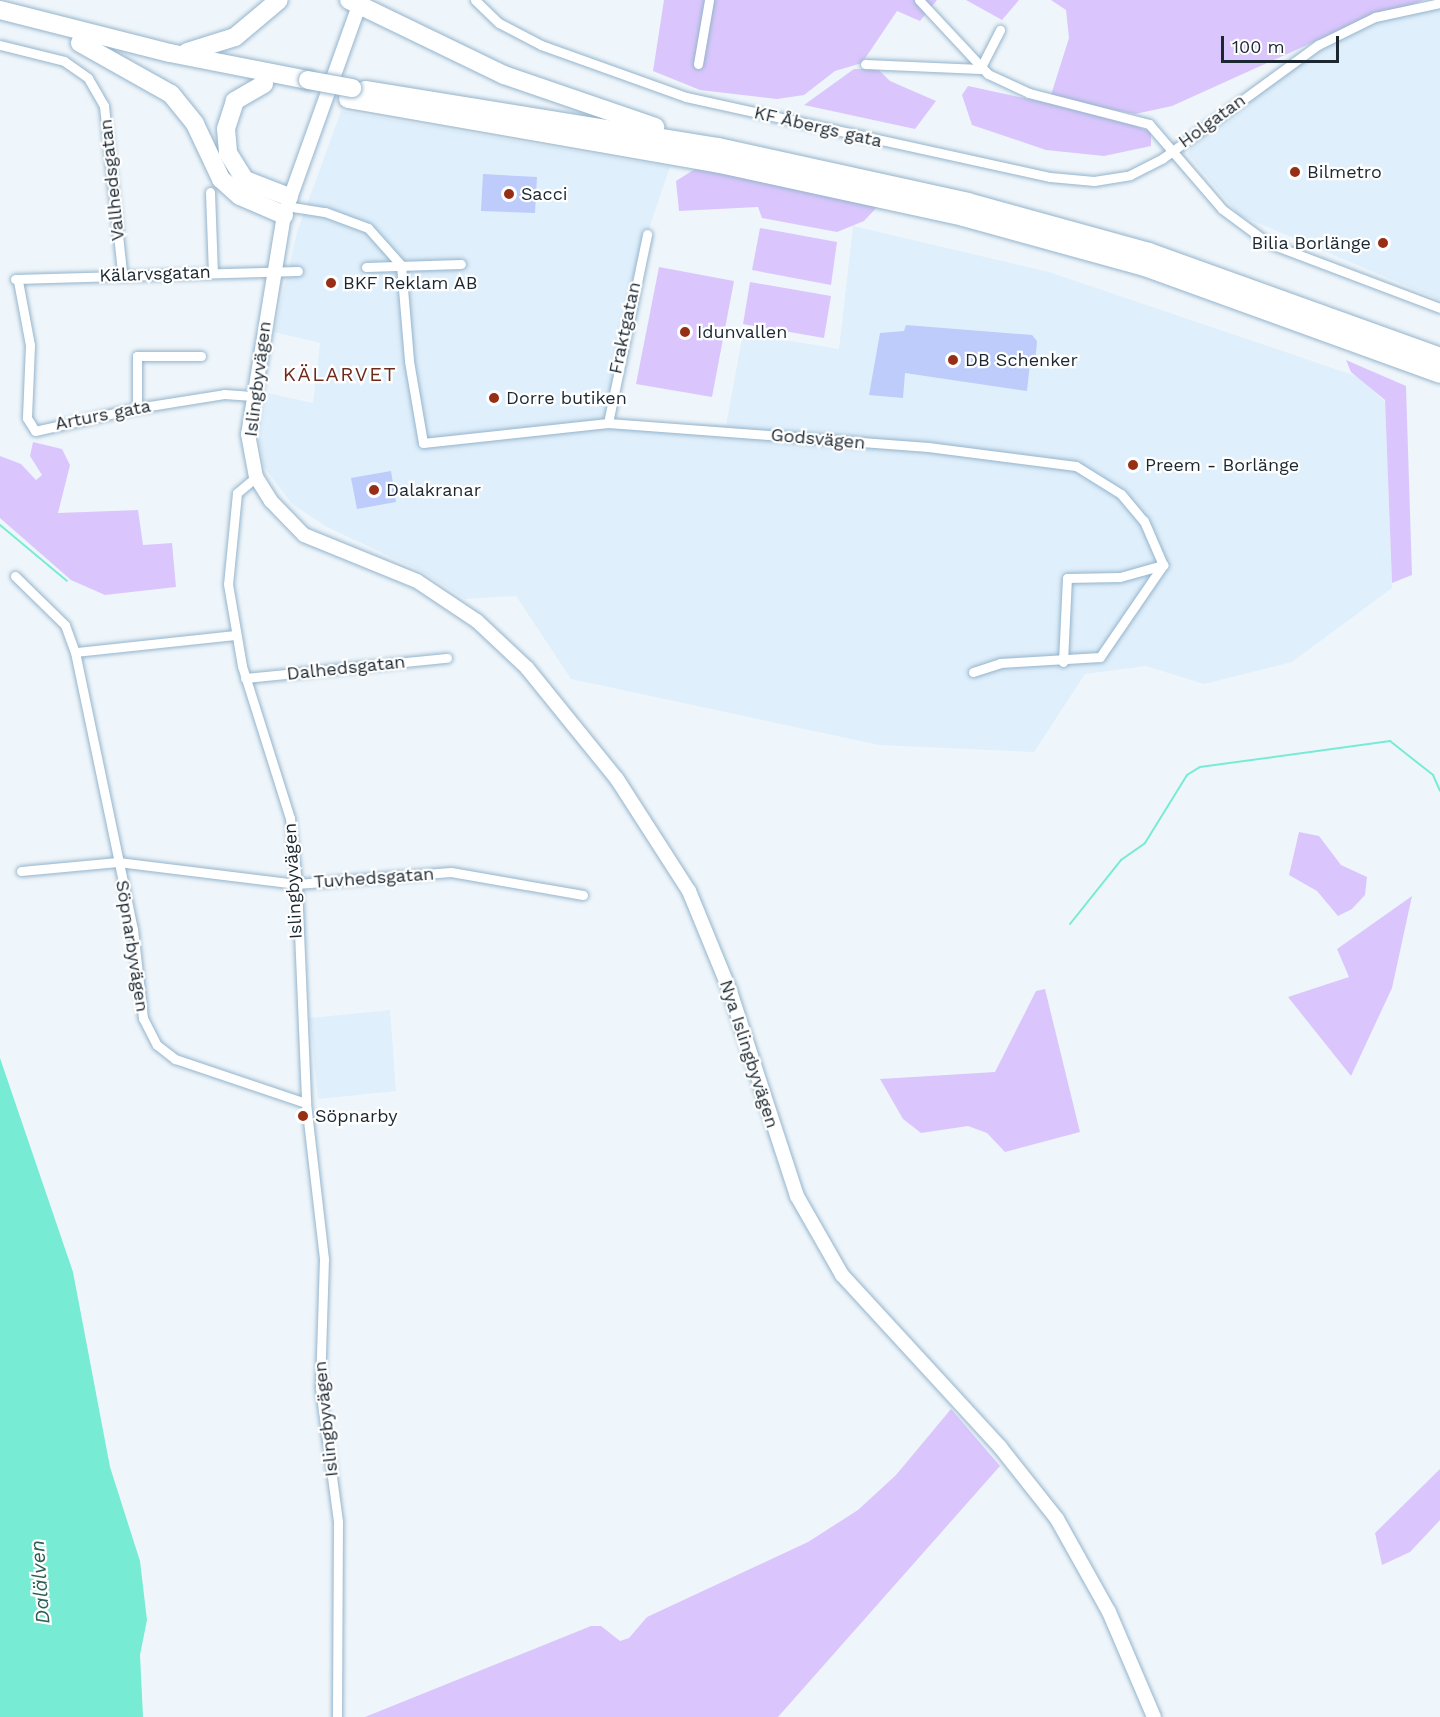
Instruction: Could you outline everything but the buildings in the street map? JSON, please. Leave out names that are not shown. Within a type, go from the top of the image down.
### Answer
[{"type":"highway","points":[[170,53],[223,43],[279,0]]},
{"type":"highway","points":[[354,1],[504,75],[718,147]]},
{"type":"highway","points":[[0,10],[306,86],[718,147],[1061,226],[1308,306],[1440,357]]},
{"type":"highway","points":[[0,21],[80,43],[264,84],[306,86]]},
{"type":"highway","points":[[80,43],[171,94],[195,124],[221,179],[240,196],[286,206]]},
{"type":"highway","points":[[264,84],[235,101],[226,129],[228,153],[245,180],[286,206]]},
{"type":"highway","points":[[350,93],[716,163],[963,217],[1145,267],[1440,374]]},
{"type":"street","name":"KF Åbergs gata","points":[[475,0],[524,38],[645,84],[933,153],[1094,181],[1130,175],[1176,150]]},
{"type":"street","points":[[698,64],[709,0]]},
{"type":"street","name":"Holgatan","points":[[919,0],[980,69],[1029,93],[1140,120],[1176,150],[1309,50],[1375,17],[1424,2],[1440,3]]},
{"type":"street","name":"Islingbyvägen","points":[[337,1717],[338,1521],[320,1388],[324,1259],[306,1103],[297,884],[290,818],[245,678],[235,635],[228,584],[237,493],[256,477],[248,434],[286,206],[344,39],[354,1]]},
{"type":"street","points":[[980,69],[1000,30]]},
{"type":"street","name":"Vallhedsgatan","points":[[0,45],[64,61],[88,78],[104,106],[122,273]]},
{"type":"street","name":"Holgatan","points":[[865,64],[980,69]]},
{"type":"street","points":[[1176,150],[1222,209],[1268,243],[1440,308]]},
{"type":"street","points":[[210,192],[213,272]]},
{"type":"street","points":[[286,206],[325,212],[368,228],[401,265]]},
{"type":"street","name":"Fraktgatan","points":[[608,423],[647,234]]},
{"type":"street","points":[[366,267],[461,264]]},
{"type":"street","name":"Godsvägen","points":[[401,265],[409,361],[423,442],[608,423],[928,447],[1076,466],[1121,494],[1144,521],[1163,565]]},
{"type":"street","name":"Kälarvsgatan","points":[[15,280],[122,273],[298,271]]},
{"type":"street","name":"Arturs gata","points":[[15,280],[30,345],[27,418],[34,431],[137,408],[224,394],[253,396]]},
{"type":"street","points":[[137,408],[137,356],[201,356]]},
{"type":"street","name":"Nya Islingbyvägen","points":[[256,477],[271,501],[304,534],[417,581],[477,621],[527,668],[617,779],[688,891],[730,991],[797,1196],[836,1265],[1000,1447],[1057,1520],[1109,1612],[1154,1717]]},
{"type":"street","points":[[973,672],[1000,663],[1091,661],[1107,652],[1163,565]]},
{"type":"street","points":[[1063,662],[1067,578],[1120,577],[1163,565]]},
{"type":"street","name":"Söpnarbyvägen","points":[[15,576],[65,625],[75,652],[133,929],[143,1018],[157,1046],[175,1059],[306,1103]]},
{"type":"street","points":[[75,652],[235,635]]},
{"type":"street","name":"Dalhedsgatan","points":[[245,678],[447,658]]},
{"type":"street","name":"Tuvhedsgatan","points":[[21,871],[118,862],[297,884],[452,872],[583,895]]},
{"type":"shaded area","points":[[664,0],[937,0],[920,21],[897,11],[862,63],[835,71],[804,95],[777,99],[700,90],[653,71]]},
{"type":"shaded area","points":[[966,0],[1019,0],[1002,20]]},
{"type":"shaded area","points":[[1051,0],[1424,0],[1329,35],[1172,106],[1135,114],[1050,98],[1069,38],[1066,10]]},
{"type":"shaded area","points":[[1440,6],[1440,300],[1239,215],[1188,154],[1193,143],[1316,50],[1383,17]]},
{"type":"shaded area","points":[[854,69],[878,69],[890,81],[936,101],[915,129],[804,105]]},
{"type":"shaded area","points":[[968,86],[1113,117],[1151,132],[1151,146],[1104,156],[1046,150],[972,125],[962,95]]},
{"type":"shaded area","points":[[341,111],[670,167],[639,258],[608,423],[726,425],[743,333],[839,349],[853,226],[1049,272],[1359,377],[1385,402],[1392,588],[1292,662],[1204,684],[1146,666],[1085,674],[1034,752],[879,745],[571,679],[516,596],[465,599],[423,572],[327,527],[292,504],[264,467],[256,426],[263,392],[313,403],[320,343],[274,332],[297,232]]},
{"type":"shaded area","points":[[695,169],[772,182],[878,206],[864,221],[837,232],[762,218],[758,207],[679,211],[676,181]]},
{"type":"shaded area","points":[[760,228],[837,242],[831,285],[752,270]]},
{"type":"shaded area","name":"Idunvallen","points":[[659,267],[734,281],[712,397],[636,384]]},
{"type":"shaded area","points":[[750,282],[831,296],[824,338],[743,324]]},
{"type":"shaded area","points":[[1346,360],[1406,386],[1412,575],[1392,583],[1385,400],[1351,372]]},
{"type":"shaded area","points":[[33,442],[62,449],[70,465],[58,513],[138,510],[143,545],[172,543],[176,587],[105,595],[71,580],[0,518],[0,456],[21,464],[36,480],[42,475],[30,456]]},
{"type":"shaded area","points":[[1299,832],[1319,836],[1341,865],[1367,877],[1365,895],[1352,909],[1338,916],[1317,891],[1289,875]]},
{"type":"shaded area","points":[[1412,896],[1392,988],[1351,1076],[1288,997],[1349,977],[1337,949]]},
{"type":"shaded area","points":[[1045,989],[1080,1132],[1005,1152],[987,1133],[968,1126],[921,1133],[903,1119],[880,1079],[995,1072],[1036,991]]},
{"type":"shaded area","points":[[390,1010],[396,1091],[318,1099],[310,1018]]},
{"type":"shaded area","points":[[951,1409],[1000,1466],[778,1717],[365,1717],[591,1626],[601,1626],[620,1641],[629,1638],[647,1617],[808,1542],[858,1510],[896,1475]]},
{"type":"shaded area","points":[[1440,1469],[1440,1520],[1410,1552],[1382,1565],[1375,1533]]},
{"type":"water","name":"Dalälven","points":[[0,1058],[73,1272],[110,1467],[140,1561],[147,1620],[140,1655],[143,1717],[0,1717]]},
{"type":"waterway","points":[[0,525],[67,581]]},
{"type":"waterway","points":[[1070,924],[1121,860],[1145,843],[1187,775],[1200,767],[1390,741],[1433,775],[1440,791]]},
{"type":"place","name":"Bilmetro","points":[[1295,172]]},
{"type":"place","name":"Sacci","points":[[509,194]]},
{"type":"place","name":"Bilia Borlänge","points":[[1383,243]]},
{"type":"place","name":"BKF Reklam AB","points":[[331,283]]},
{"type":"place","name":"Idunvallen","points":[[685,332]]},
{"type":"place","name":"DB Schenker","points":[[953,360]]},
{"type":"place","name":"Dorre butiken","points":[[494,398]]},
{"type":"place","name":"Preem - Borlänge","points":[[1133,465]]},
{"type":"place","name":"Dalakranar","points":[[374,490]]},
{"type":"place","name":"Söpnarby","points":[[303,1116]]},
{"type":"district","name":"KÄLARVET","points":[[340,374]]}]
